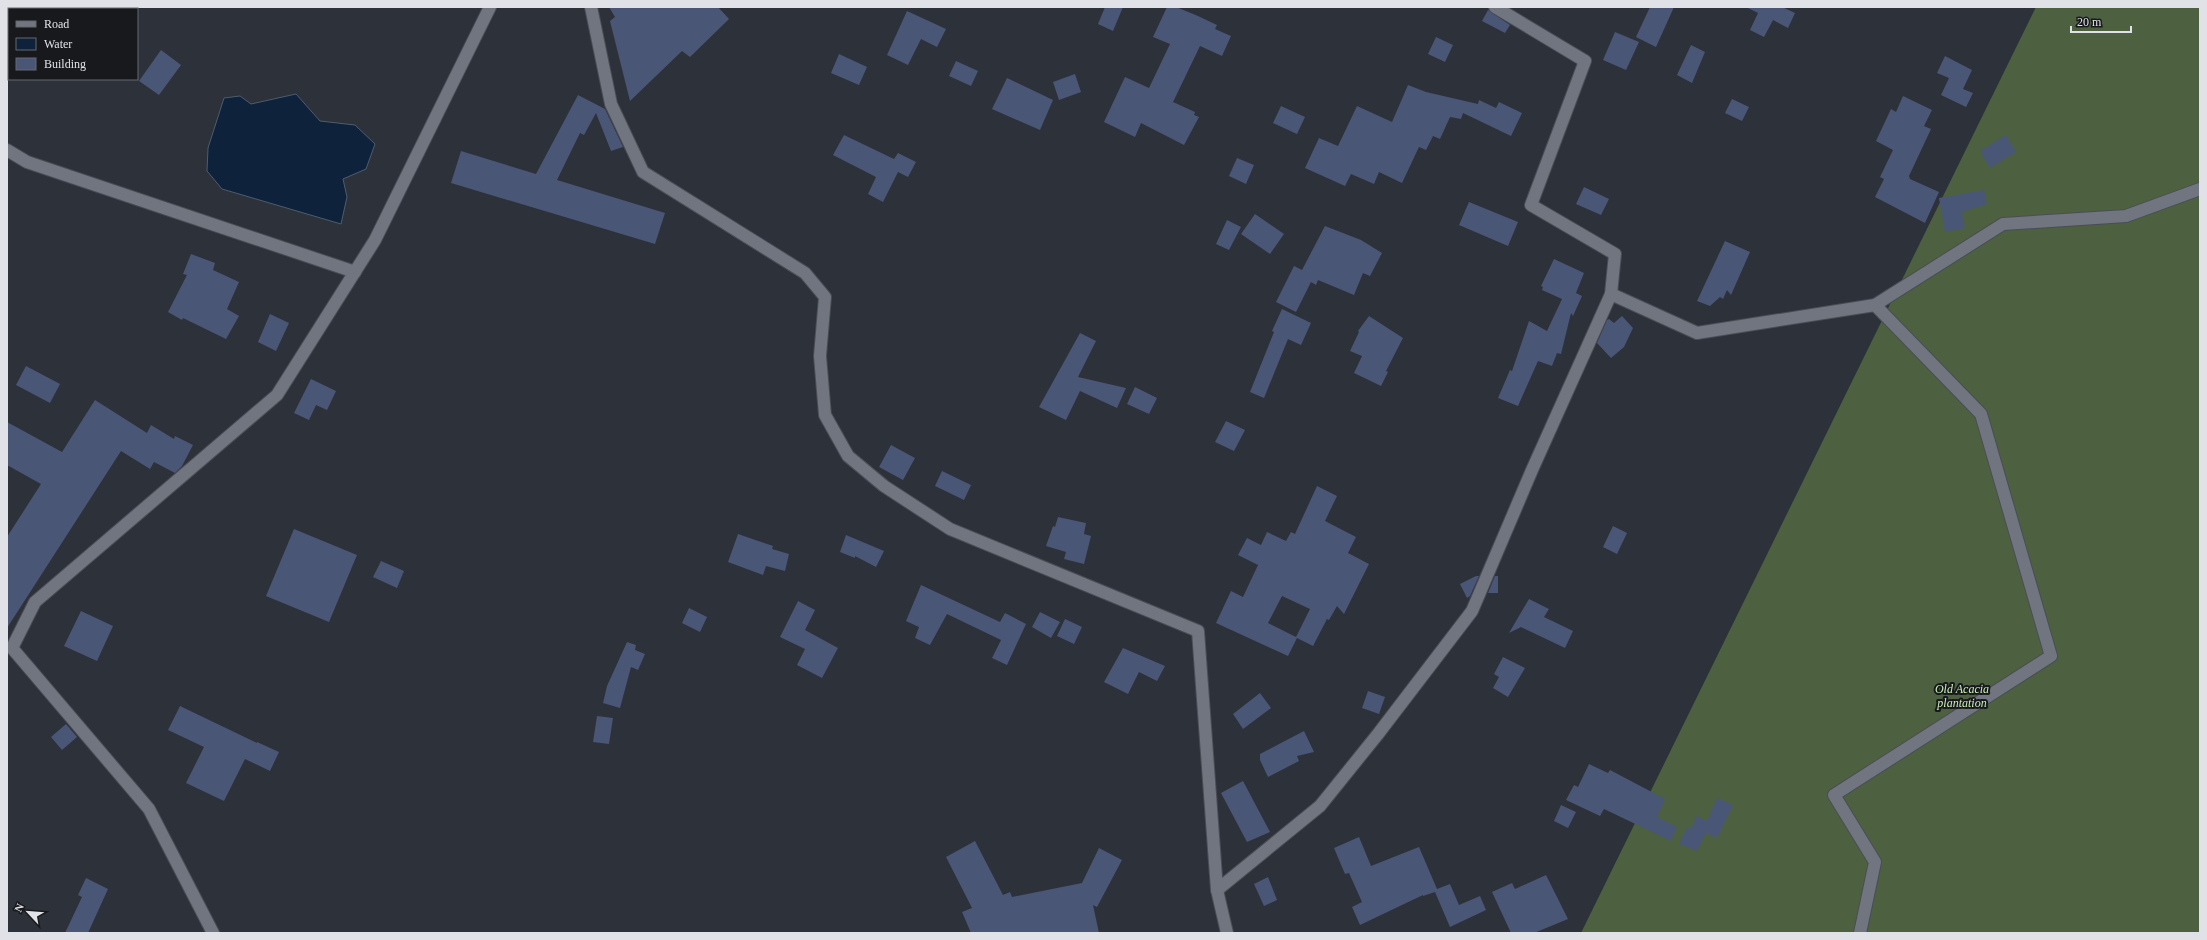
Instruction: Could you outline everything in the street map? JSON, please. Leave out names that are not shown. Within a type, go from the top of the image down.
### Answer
[{"type":"street","points":[[213,933],[149,809],[12,648],[35,602],[277,395],[375,240],[490,7]]},
{"type":"street","points":[[591,7],[611,104],[643,172],[805,273],[826,297],[820,356],[825,415],[848,456],[884,486],[950,529],[1198,631],[1217,890],[1227,933]]},
{"type":"street","points":[[1217,890],[1320,806],[1378,734],[1472,611],[1532,470],[1612,294],[1615,254],[1531,205],[1585,61],[1495,7]]},
{"type":"street","points":[[7,150],[27,162],[355,272]]},
{"type":"street","points":[[1612,294],[1697,333],[1874,305],[2003,224],[2126,216],[2200,189]]},
{"type":"street","points":[[1860,933],[1876,862],[1834,795],[2051,656],[1980,414],[1874,305]]},
{"type":"green space","name":"Old Acacia plantation","points":[[2036,7],[2200,7],[2200,933],[1581,933]]},
{"type":"water","points":[[296,94],[320,121],[355,125],[375,144],[366,169],[343,179],[347,197],[341,224],[222,189],[207,171],[208,148],[224,98],[240,96],[251,104]]},
{"type":"building","points":[[609,7],[718,7],[729,19],[690,57],[682,51],[630,101],[610,21],[615,17]]},
{"type":"building","points":[[1105,7],[1123,7],[1113,31],[1098,24]]},
{"type":"building","points":[[1167,7],[1176,7],[1198,16],[1217,25],[1215,29],[1231,36],[1222,56],[1200,46],[1173,102],[1195,112],[1194,115],[1199,117],[1184,145],[1141,123],[1135,137],[1104,122],[1125,77],[1149,88],[1170,44],[1153,37]]},
{"type":"building","points":[[1650,7],[1674,7],[1656,47],[1636,37]]},
{"type":"building","points":[[1746,7],[1782,7],[1795,13],[1788,28],[1773,20],[1764,37],[1750,30],[1758,13]]},
{"type":"building","points":[[1488,10],[1510,25],[1505,33],[1482,21]]},
{"type":"building","points":[[907,11],[946,29],[937,47],[921,39],[908,65],[887,55]]},
{"type":"building","points":[[1615,32],[1639,42],[1626,70],[1603,60]]},
{"type":"building","points":[[1436,37],[1453,45],[1445,62],[1428,54]]},
{"type":"building","points":[[1691,45],[1705,52],[1692,83],[1677,75]]},
{"type":"building","points":[[161,50],[181,65],[159,95],[139,81]]},
{"type":"building","points":[[839,54],[867,67],[859,85],[831,73]]},
{"type":"building","points":[[1945,56],[1972,70],[1963,89],[1973,93],[1966,107],[1941,95],[1949,78],[1937,73]]},
{"type":"building","points":[[956,61],[978,71],[971,86],[949,76]]},
{"type":"building","points":[[1075,74],[1081,92],[1059,100],[1053,82]]},
{"type":"building","points":[[1007,78],[1053,100],[1040,130],[992,109]]},
{"type":"building","points":[[1408,85],[1426,92],[1478,104],[1479,100],[1496,108],[1499,102],[1522,113],[1511,136],[1463,113],[1461,119],[1450,117],[1440,139],[1433,136],[1426,150],[1419,147],[1402,183],[1379,172],[1374,184],[1351,174],[1345,186],[1305,168],[1319,138],[1338,146],[1357,106],[1392,122]]},
{"type":"building","points":[[578,95],[605,109],[623,147],[611,151],[596,113],[584,135],[580,133],[557,180],[665,213],[655,244],[451,183],[461,151],[536,174]]},
{"type":"building","points":[[1903,96],[1932,110],[1924,126],[1931,129],[1909,176],[1910,179],[1939,192],[1925,223],[1875,197],[1884,179],[1880,177],[1893,150],[1876,141],[1891,109],[1896,112]]},
{"type":"building","points":[[1732,99],[1749,107],[1742,121],[1725,113]]},
{"type":"building","points":[[1281,106],[1305,117],[1297,134],[1273,123]]},
{"type":"building","points":[[844,135],[894,159],[898,153],[916,162],[908,177],[898,172],[883,202],[868,194],[876,177],[833,155]]},
{"type":"building","points":[[2006,135],[2016,152],[1990,168],[1980,151]]},
{"type":"building","points":[[1237,158],[1254,165],[1246,184],[1229,176]]},
{"type":"building","points":[[1584,187],[1609,199],[1601,215],[1576,204]]},
{"type":"building","points":[[1984,190],[1987,204],[1962,212],[1965,228],[1945,232],[1939,198]]},
{"type":"building","points":[[1469,202],[1518,222],[1508,246],[1459,225]]},
{"type":"building","points":[[1255,214],[1284,234],[1270,254],[1241,234]]},
{"type":"building","points":[[1227,220],[1241,227],[1229,250],[1216,244]]},
{"type":"building","points":[[1325,226],[1361,240],[1382,253],[1370,276],[1363,273],[1354,295],[1318,280],[1316,285],[1311,282],[1296,312],[1276,302],[1294,266],[1302,270]]},
{"type":"building","points":[[1725,241],[1750,252],[1731,295],[1727,290],[1723,299],[1720,297],[1710,306],[1697,301]]},
{"type":"building","points":[[191,254],[215,263],[213,270],[239,282],[227,309],[239,316],[226,339],[183,318],[182,320],[168,312],[187,275],[183,274]]},
{"type":"building","points":[[1554,259],[1584,273],[1576,293],[1582,296],[1573,316],[1571,313],[1561,354],[1557,353],[1552,366],[1538,361],[1518,406],[1498,398],[1510,370],[1512,371],[1529,321],[1547,331],[1562,299],[1542,290],[1543,287],[1541,286]]},
{"type":"building","points":[[1282,309],[1311,323],[1301,345],[1288,339],[1264,398],[1250,392],[1274,332],[1272,331]]},
{"type":"building","points":[[270,314],[289,323],[276,351],[258,342]]},
{"type":"building","points":[[1369,316],[1403,338],[1386,371],[1388,372],[1381,386],[1354,373],[1362,356],[1350,351],[1359,332],[1358,331]]},
{"type":"building","points":[[1622,316],[1633,328],[1624,347],[1611,358],[1597,343],[1607,320],[1609,319],[1614,323]]},
{"type":"building","points":[[1080,333],[1096,341],[1078,377],[1126,388],[1117,408],[1080,391],[1066,420],[1039,407]]},
{"type":"building","points":[[26,366],[60,384],[50,403],[16,385]]},
{"type":"building","points":[[311,379],[336,391],[327,410],[316,405],[309,420],[294,413]]},
{"type":"building","points":[[1135,387],[1157,398],[1149,414],[1127,404]]},
{"type":"building","points":[[95,400],[147,433],[151,425],[174,439],[175,436],[193,445],[182,466],[175,473],[154,462],[150,469],[121,451],[7,628],[7,537],[41,484],[7,465],[7,422],[62,452]]},
{"type":"building","points":[[1226,421],[1245,430],[1234,451],[1215,442]]},
{"type":"building","points":[[891,445],[915,458],[903,480],[879,467]]},
{"type":"building","points":[[942,471],[971,485],[964,500],[935,486]]},
{"type":"building","points":[[1317,486],[1337,496],[1325,521],[1356,537],[1348,553],[1369,564],[1344,614],[1337,606],[1329,620],[1327,619],[1313,646],[1297,638],[1288,656],[1216,623],[1231,591],[1243,597],[1258,565],[1238,555],[1247,538],[1261,545],[1267,532],[1286,541],[1291,532],[1295,534]],"holes":[[[1282,596],[1310,609],[1296,637],[1268,623]]]},
{"type":"building","points":[[1058,517],[1086,523],[1084,534],[1091,536],[1084,564],[1064,559],[1066,552],[1046,546]]},
{"type":"building","points":[[1613,526],[1627,533],[1617,554],[1603,547]]},
{"type":"building","points":[[294,529],[357,555],[329,622],[266,596]]},
{"type":"building","points":[[738,534],[773,546],[772,549],[789,554],[785,571],[766,566],[763,575],[728,562]]},
{"type":"building","points":[[846,535],[884,551],[876,567],[855,556],[855,558],[840,552]]},
{"type":"building","points":[[381,561],[404,571],[397,588],[373,577]]},
{"type":"building","points":[[1479,576],[1470,596],[1467,598],[1460,584]]},
{"type":"building","points":[[1495,576],[1498,576],[1498,593],[1488,593]]},
{"type":"building","points":[[921,585],[1000,622],[1005,613],[1026,624],[1007,665],[992,658],[1001,640],[947,614],[930,645],[915,638],[919,627],[906,621]]},
{"type":"building","points":[[1529,599],[1549,609],[1544,617],[1573,631],[1565,648],[1521,627],[1509,633]]},
{"type":"building","points":[[798,601],[815,610],[805,630],[838,648],[822,678],[797,665],[805,649],[780,637]]},
{"type":"building","points":[[689,608],[707,617],[700,632],[682,623]]},
{"type":"building","points":[[81,611],[113,626],[97,661],[64,646]]},
{"type":"building","points":[[1040,612],[1060,622],[1051,638],[1032,627]]},
{"type":"building","points":[[1065,619],[1082,627],[1074,644],[1057,636]]},
{"type":"building","points":[[627,642],[636,645],[635,650],[645,654],[638,670],[631,667],[620,708],[603,703],[607,686]]},
{"type":"building","points":[[1123,648],[1165,666],[1157,681],[1139,672],[1128,694],[1104,682]]},
{"type":"building","points":[[1503,657],[1525,668],[1508,697],[1493,688],[1499,677],[1494,674]]},
{"type":"building","points":[[1368,691],[1385,697],[1379,714],[1362,708]]},
{"type":"building","points":[[1260,693],[1271,708],[1243,729],[1233,714]]},
{"type":"building","points":[[180,706],[279,752],[270,771],[245,759],[224,801],[186,783],[204,747],[168,730]]},
{"type":"building","points":[[597,716],[613,718],[609,744],[593,742]]},
{"type":"building","points":[[66,724],[77,737],[62,750],[51,737]]},
{"type":"building","points":[[1304,731],[1314,752],[1297,756],[1299,761],[1268,777],[1260,760],[1260,754]]},
{"type":"building","points":[[1589,764],[1608,773],[1610,770],[1665,799],[1657,817],[1677,827],[1671,841],[1604,809],[1600,816],[1566,800],[1574,785],[1578,787]]},
{"type":"building","points":[[1243,781],[1270,832],[1247,842],[1221,793]]},
{"type":"building","points":[[1717,798],[1733,805],[1717,838],[1706,833],[1697,851],[1679,844],[1687,827],[1691,829],[1696,816],[1707,821]]},
{"type":"building","points":[[1561,805],[1576,812],[1568,828],[1554,821]]},
{"type":"building","points":[[1359,837],[1371,866],[1419,847],[1437,889],[1450,884],[1459,905],[1480,896],[1486,910],[1450,927],[1435,892],[1423,895],[1360,925],[1352,907],[1362,902],[1349,873],[1345,874],[1334,848]]},
{"type":"building","points":[[975,841],[1003,895],[1010,892],[1012,897],[1082,883],[1099,848],[1122,860],[1097,907],[1093,905],[1099,933],[971,933],[962,912],[972,908],[946,857]]},
{"type":"building","points":[[1546,875],[1568,919],[1534,933],[1511,933],[1492,892],[1512,883],[1515,889]]},
{"type":"building","points":[[1268,877],[1277,900],[1264,906],[1254,884]]},
{"type":"building","points":[[86,878],[108,889],[88,933],[65,933],[82,897],[78,895]]}]
